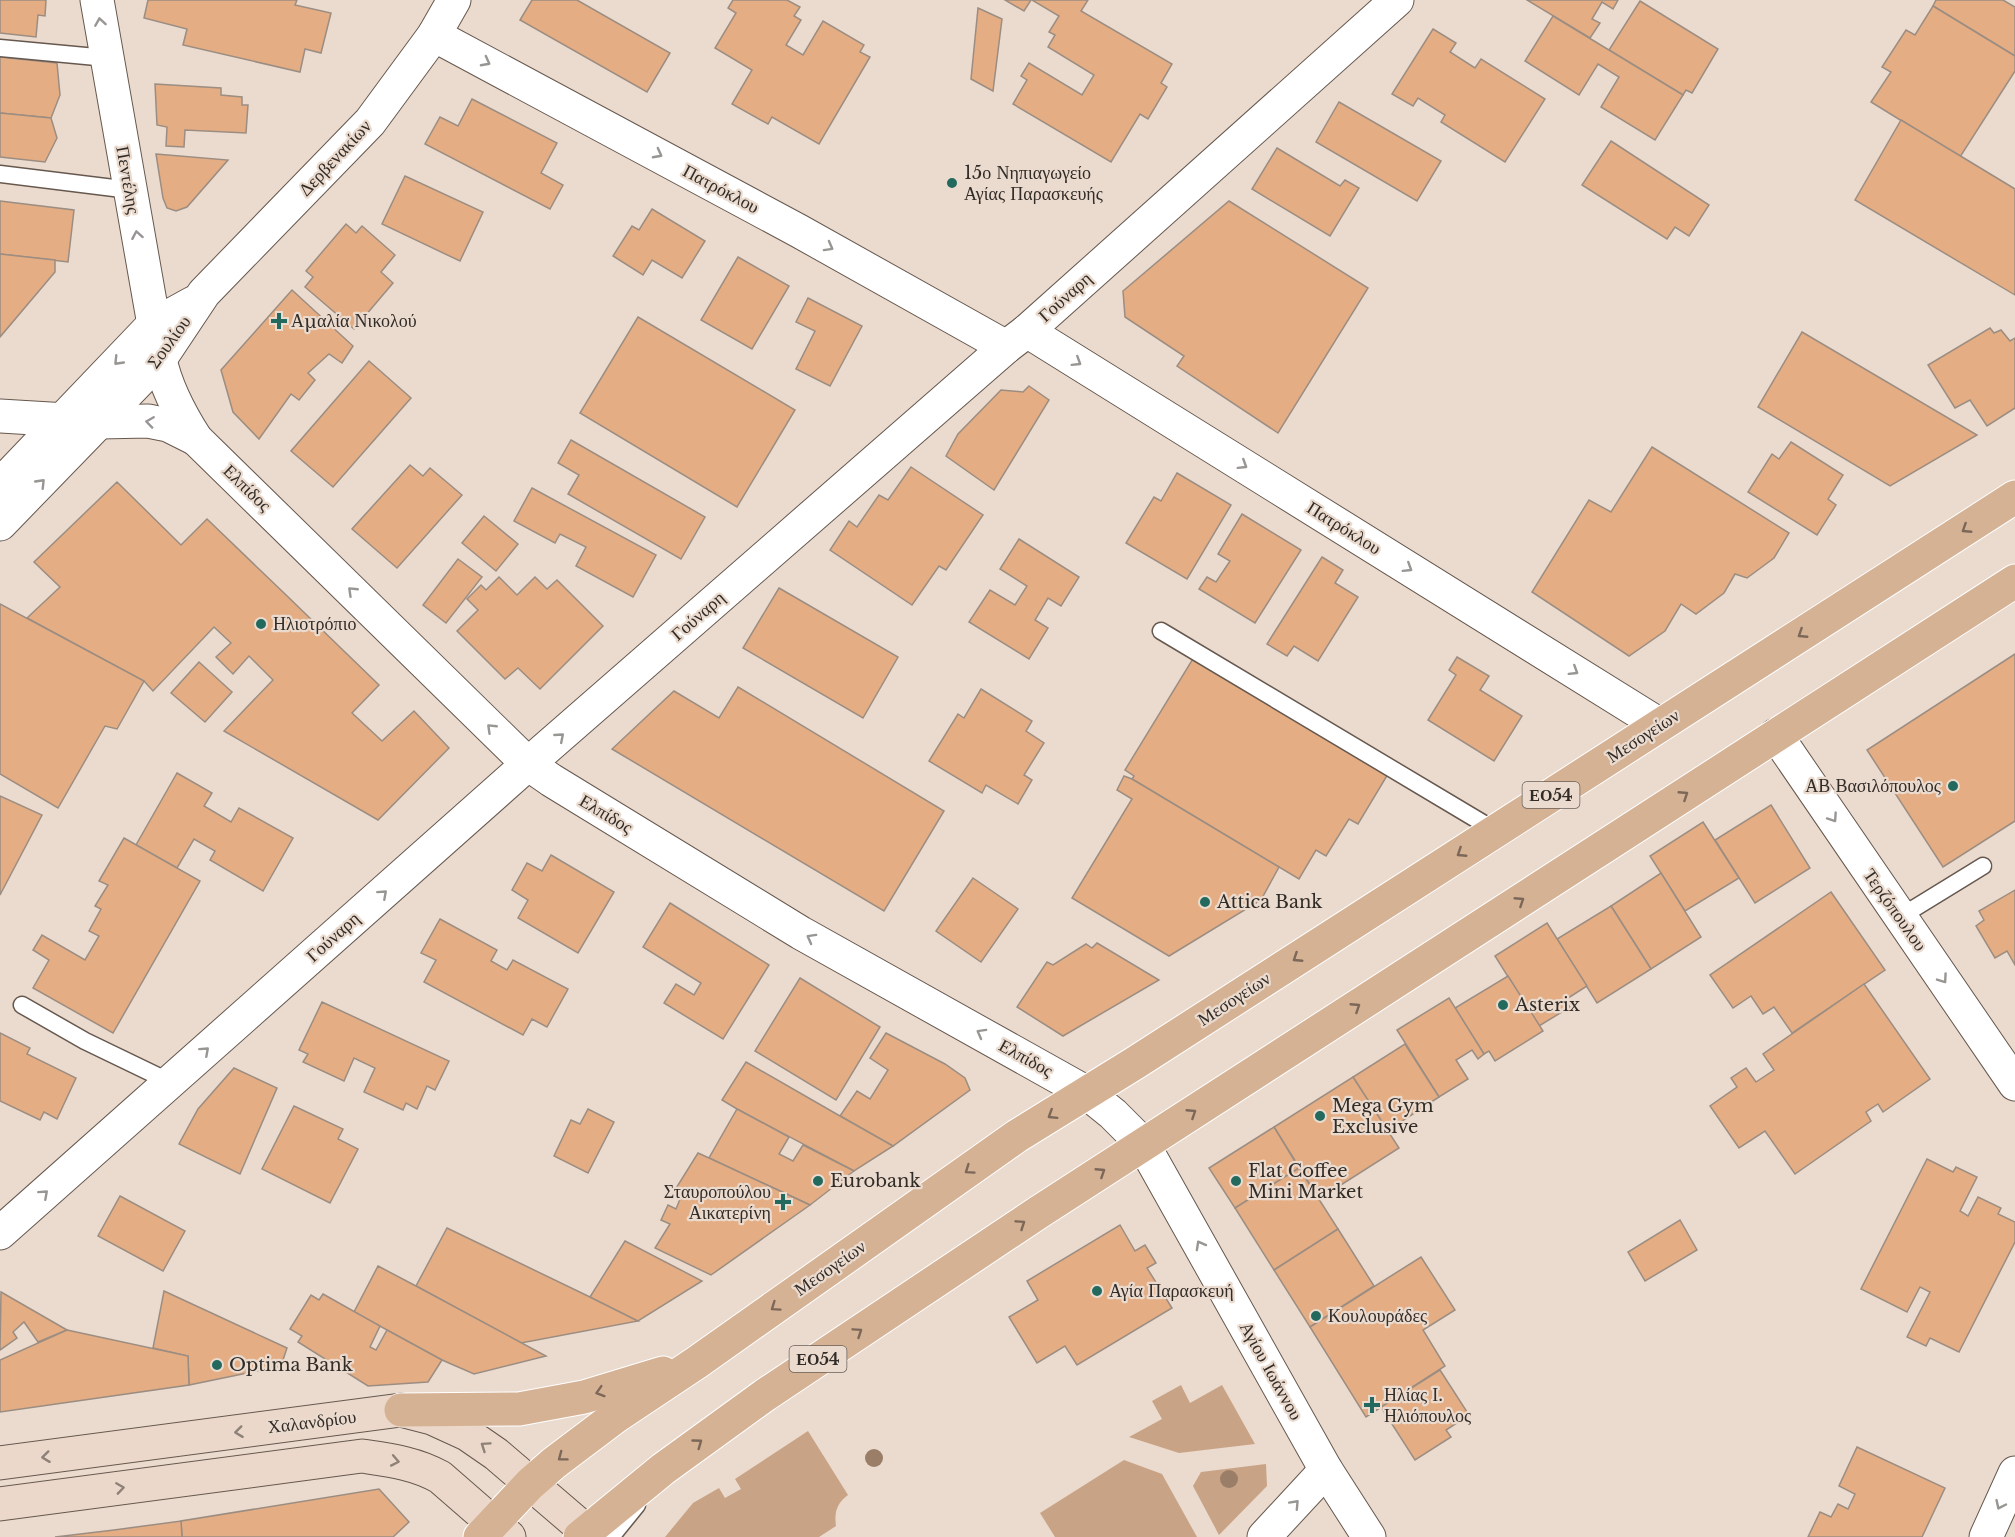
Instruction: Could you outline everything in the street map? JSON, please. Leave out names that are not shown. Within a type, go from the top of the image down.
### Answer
[{"type":"main road","name":"Μεσογείων","points":[[494,1532],[530,1484],[554,1463],[615,1417],[696,1363],[1017,1136],[2015,497]]},
{"type":"main road","name":"ΕΟ54","points":[[592,1535],[663,1469],[765,1395],[1143,1144],[1776,735],[2012,588]]},
{"type":"main road","points":[[401,1410],[481,1411],[551,1404],[584,1397],[696,1363]]},
{"type":"main road","name":"Χαλανδρίου","points":[[0,1463],[401,1410],[432,1418],[467,1434],[496,1454],[592,1535]]},
{"type":"main road","points":[[0,1504],[362,1456],[393,1460],[430,1471],[440,1477],[494,1532]]},
{"type":"street","name":"Πεντέλης","points":[[97,0],[160,359]]},
{"type":"street","name":"Δερβενακίων","points":[[197,301],[370,122],[434,35],[454,0]]},
{"type":"street","name":"Γούναρη","points":[[0,1233],[528,764],[1017,339],[1397,0]]},
{"type":"street","name":"Πατρόκλου","points":[[434,35],[789,225],[1017,339],[1660,725]]},
{"type":"street","name":"Σουλίου","points":[[0,485],[153,325],[197,301]]},
{"type":"street","name":"Σουλίου","points":[[0,524],[160,359],[197,301]]},
{"type":"street","name":"Ελπίδος","points":[[160,359],[170,392],[196,439],[528,764],[801,933],[1087,1093]]},
{"type":"street","name":"Ελπίδος","points":[[0,416],[100,422],[139,420],[157,422],[177,428],[196,439]]},
{"type":"street","name":"Τερζόπουλου","points":[[1776,735],[2015,1084]]},
{"type":"street","name":"Αγίου Ιωάννου","points":[[1087,1093],[1113,1113],[1143,1144],[1326,1470],[1369,1537]]},
{"type":"street","points":[[1264,1537],[1326,1470]]},
{"type":"street","points":[[1986,1537],[2015,1473]]},
{"type":"lane","points":[[0,48],[107,58]]},
{"type":"lane","points":[[0,174],[130,190]]},
{"type":"lane","points":[[1161,632],[1496,831]]},
{"type":"lane","points":[[1900,917],[1983,866]]},
{"type":"lane","points":[[22,1005],[85,1041],[170,1082]]},
{"type":"shaded area","points":[[1181,1385],[1190,1403],[1222,1385],[1255,1444],[1179,1453],[1129,1437],[1162,1419],[1152,1401]]},
{"type":"shaded area","points":[[808,1431],[848,1495],[837,1508],[836,1526],[819,1537],[665,1537],[693,1503],[719,1488],[725,1498],[741,1489],[735,1479]]},
{"type":"shaded area","points":[[1124,1460],[1162,1474],[1197,1537],[1055,1537],[1040,1513]]},
{"type":"shaded area","points":[[1266,1464],[1267,1486],[1219,1535],[1193,1486],[1201,1472]]},
{"type":"building","points":[[0,0],[46,0],[45,16],[38,15],[36,37],[0,33]]},
{"type":"building","points":[[148,0],[297,0],[295,5],[331,13],[321,53],[305,49],[300,72],[183,45],[187,29],[144,18]]},
{"type":"building","points":[[532,0],[577,0],[670,53],[647,92],[520,20]]},
{"type":"building","points":[[733,0],[787,0],[800,7],[794,16],[801,20],[786,45],[803,55],[823,21],[864,45],[860,52],[870,57],[819,144],[772,117],[768,124],[732,104],[752,70],[715,48],[736,13],[728,8]]},
{"type":"building","points":[[1005,0],[1031,0],[1024,11]]},
{"type":"building","points":[[1032,0],[1088,0],[1081,11],[1172,64],[1161,83],[1167,87],[1148,119],[1140,114],[1111,162],[1013,104],[1027,80],[1021,76],[1029,63],[1082,95],[1094,75],[1048,47],[1055,35],[1049,32],[1059,16]]},
{"type":"building","points":[[1527,0],[1618,0],[1613,9],[1602,2],[1592,19],[1600,23],[1590,38]]},
{"type":"building","points":[[1936,0],[2003,0],[2015,7],[2015,56],[1933,6]]},
{"type":"building","points":[[1640,1],[1718,49],[1692,93],[1686,90],[1683,95],[1609,50]]},
{"type":"building","points":[[1933,6],[2015,56],[2015,71],[1960,157],[1871,102],[1891,72],[1882,67],[1906,30],[1915,35]]},
{"type":"building","points":[[978,8],[1002,19],[993,91],[971,79]]},
{"type":"building","points":[[1553,16],[1683,95],[1655,140],[1601,107],[1619,77],[1598,64],[1579,95],[1525,61]]},
{"type":"building","points":[[1433,29],[1456,43],[1450,52],[1475,68],[1481,59],[1545,99],[1505,162],[1441,122],[1445,115],[1418,98],[1413,106],[1392,94]]},
{"type":"building","points":[[0,57],[57,63],[60,95],[51,118],[0,113]]},
{"type":"building","points":[[155,84],[221,88],[221,95],[242,97],[242,105],[248,105],[246,133],[185,130],[184,147],[166,146],[167,127],[157,125]]},
{"type":"building","points":[[472,99],[557,143],[541,173],[563,185],[550,209],[425,144],[440,117],[458,126]]},
{"type":"building","points":[[1339,102],[1441,161],[1417,201],[1316,142]]},
{"type":"building","points":[[0,113],[51,118],[57,138],[45,162],[0,157]]},
{"type":"building","points":[[1901,120],[2015,189],[2015,295],[1855,200]]},
{"type":"building","points":[[1611,141],[1709,205],[1689,236],[1675,227],[1667,239],[1582,185]]},
{"type":"building","points":[[1277,148],[1340,186],[1345,180],[1359,188],[1330,236],[1252,189]]},
{"type":"building","points":[[156,154],[228,160],[187,207],[176,211],[167,208],[163,198]]},
{"type":"building","points":[[405,176],[483,212],[460,261],[382,224]]},
{"type":"building","points":[[0,201],[74,210],[68,262],[0,254]]},
{"type":"building","points":[[1229,201],[1368,288],[1278,433],[1177,366],[1184,356],[1125,317],[1123,291]]},
{"type":"building","points":[[652,209],[705,241],[682,278],[652,260],[643,275],[613,256],[632,226],[639,230]]},
{"type":"building","points":[[346,224],[356,233],[362,226],[395,255],[381,272],[393,283],[354,329],[305,287],[313,277],[306,271]]},
{"type":"building","points":[[0,254],[55,260],[55,272],[0,337]]},
{"type":"building","points":[[738,257],[789,286],[752,349],[701,320]]},
{"type":"building","points":[[292,290],[353,346],[342,363],[329,354],[308,373],[315,380],[299,400],[291,394],[259,439],[233,412],[221,370]]},
{"type":"building","points":[[808,298],[862,326],[830,386],[796,369],[815,331],[796,322]]},
{"type":"building","points":[[638,317],[795,410],[737,507],[580,413]]},
{"type":"building","points":[[1990,328],[1994,333],[2001,330],[2010,341],[2015,338],[2015,408],[1987,426],[1970,400],[1955,408],[1928,365]]},
{"type":"building","points":[[1802,332],[1977,435],[1890,486],[1758,407]]},
{"type":"building","points":[[369,361],[411,398],[333,487],[291,451]]},
{"type":"building","points":[[1029,386],[1049,400],[994,490],[946,456],[958,434],[1001,390],[1023,392]]},
{"type":"building","points":[[571,440],[705,517],[681,559],[568,494],[579,475],[558,463]]},
{"type":"building","points":[[1791,442],[1843,475],[1828,499],[1836,505],[1817,535],[1748,492],[1772,454],[1779,459]]},
{"type":"building","points":[[1652,447],[1789,533],[1774,558],[1747,578],[1735,574],[1724,593],[1696,614],[1681,604],[1665,631],[1629,656],[1532,592],[1589,500],[1611,512]]},
{"type":"building","points":[[410,465],[423,476],[430,468],[462,495],[397,568],[352,529]]},
{"type":"building","points":[[911,467],[983,515],[946,570],[939,566],[912,605],[830,550],[849,521],[857,527],[879,495],[888,500]]},
{"type":"building","points":[[1177,473],[1231,505],[1187,579],[1126,543],[1154,497],[1161,501]]},
{"type":"building","points":[[117,482],[181,545],[207,519],[379,685],[352,713],[382,741],[414,711],[449,748],[378,820],[224,731],[273,680],[249,656],[233,674],[216,657],[231,643],[214,627],[153,691],[144,681],[27,618],[60,587],[34,562]]},
{"type":"building","points":[[532,488],[656,555],[633,597],[576,566],[586,547],[560,534],[555,543],[514,521]]},
{"type":"building","points":[[1242,514],[1301,550],[1255,623],[1199,589],[1207,577],[1216,582],[1230,561],[1218,554]]},
{"type":"building","points":[[484,516],[518,544],[496,571],[462,543]]},
{"type":"building","points":[[1019,539],[1079,577],[1061,606],[1048,598],[1035,620],[1048,628],[1029,659],[969,622],[990,590],[1015,605],[1027,586],[1000,569]]},
{"type":"building","points":[[1322,557],[1343,570],[1335,583],[1358,597],[1318,661],[1294,646],[1287,656],[1267,644]]},
{"type":"building","points":[[458,559],[482,577],[446,623],[423,605]]},
{"type":"building","points":[[499,577],[517,595],[535,577],[547,589],[557,580],[603,626],[540,689],[518,668],[505,679],[457,631],[478,610],[467,599],[481,585],[486,590]]},
{"type":"building","points":[[779,588],[898,657],[863,718],[743,648]]},
{"type":"building","points":[[0,604],[144,681],[117,729],[105,726],[58,808],[0,774]]},
{"type":"building","name":"ΑΒ Βασιλόπουλος","points":[[2015,654],[2015,821],[1943,867],[1867,750]]},
{"type":"building","points":[[1194,657],[1388,774],[1358,824],[1349,819],[1326,856],[1316,850],[1299,879],[1132,779],[1134,776],[1125,770]]},
{"type":"building","points":[[1457,657],[1489,676],[1480,690],[1522,716],[1494,761],[1428,720],[1456,675],[1449,670]]},
{"type":"building","points":[[199,662],[232,692],[205,722],[171,693]]},
{"type":"building","points":[[738,687],[944,811],[884,911],[612,749],[674,691],[719,718]]},
{"type":"building","points":[[981,689],[1032,721],[1026,731],[1044,743],[1024,775],[1032,780],[1018,804],[986,785],[982,793],[929,761],[958,714],[964,718]]},
{"type":"building","points":[[177,773],[212,793],[204,806],[231,822],[239,808],[293,838],[263,891],[210,860],[215,851],[194,839],[177,868],[136,845]]},
{"type":"building","points":[[1124,776],[1279,867],[1261,900],[1169,956],[1072,898],[1132,799],[1117,790]]},
{"type":"building","points":[[0,796],[42,815],[0,895]]},
{"type":"building","points":[[1771,805],[1810,868],[1755,903],[1715,840]]},
{"type":"building","points":[[1703,822],[1739,878],[1685,911],[1650,856]]},
{"type":"building","points":[[124,838],[200,881],[113,1033],[33,988],[49,960],[33,950],[42,935],[85,960],[99,936],[89,931],[101,909],[95,906],[108,885],[99,881]]},
{"type":"building","points":[[551,855],[614,892],[578,953],[518,918],[528,900],[512,890],[527,863],[542,871]]},
{"type":"building","points":[[1661,873],[1701,937],[1651,969],[1611,906]]},
{"type":"building","points":[[973,878],[1018,909],[981,962],[936,931]]},
{"type":"building","points":[[2015,890],[2015,965],[2007,951],[1995,958],[1976,926],[1984,920],[1979,911]]},
{"type":"building","points":[[1831,892],[1885,970],[1792,1033],[1774,1007],[1763,1014],[1751,996],[1733,1008],[1710,975]]},
{"type":"building","points":[[670,903],[769,965],[723,1039],[664,1003],[676,984],[694,995],[701,983],[643,947]]},
{"type":"building","points":[[1611,906],[1651,969],[1597,1003],[1557,939]]},
{"type":"building","points":[[440,919],[497,950],[491,961],[507,970],[513,960],[568,989],[547,1027],[532,1019],[523,1035],[424,982],[436,960],[421,953]]},
{"type":"building","points":[[1547,923],[1587,986],[1565,1000],[1570,1007],[1539,1026],[1495,956]]},
{"type":"building","points":[[1097,943],[1159,980],[1063,1036],[1017,1007],[1047,962],[1053,965],[1086,944],[1092,948]]},
{"type":"building","points":[[1508,976],[1543,1031],[1495,1061],[1489,1051],[1484,1054],[1455,1008]]},
{"type":"building","points":[[800,978],[880,1027],[836,1100],[755,1051]]},
{"type":"building","points":[[1864,984],[1930,1079],[1883,1112],[1878,1104],[1866,1112],[1871,1121],[1795,1174],[1765,1131],[1739,1148],[1710,1106],[1737,1087],[1731,1078],[1746,1068],[1756,1082],[1774,1070],[1763,1054]]},
{"type":"building","points":[[1449,998],[1484,1054],[1478,1059],[1472,1050],[1456,1060],[1468,1079],[1439,1097],[1397,1030]]},
{"type":"building","points":[[322,1002],[449,1061],[435,1090],[427,1086],[417,1109],[406,1103],[403,1110],[364,1092],[375,1068],[354,1058],[344,1081],[303,1062],[308,1054],[299,1050]]},
{"type":"building","points":[[0,1033],[30,1048],[27,1054],[76,1078],[57,1119],[44,1112],[40,1120],[0,1101]]},
{"type":"building","points":[[886,1033],[945,1064],[965,1078],[970,1090],[893,1146],[840,1116],[857,1091],[870,1099],[888,1070],[870,1058]]},
{"type":"building","points":[[1405,1044],[1439,1097],[1387,1131],[1353,1077]]},
{"type":"building","points":[[746,1062],[893,1146],[854,1171],[737,1109],[722,1100]]},
{"type":"building","points":[[234,1068],[277,1088],[240,1174],[179,1144],[198,1109]]},
{"type":"building","points":[[1353,1077],[1399,1148],[1319,1199],[1274,1127]]},
{"type":"building","points":[[294,1106],[343,1129],[338,1139],[358,1149],[330,1203],[262,1169]]},
{"type":"building","points":[[588,1109],[614,1122],[588,1173],[554,1156],[571,1120],[580,1124]]},
{"type":"building","points":[[737,1109],[789,1137],[779,1154],[793,1161],[803,1145],[854,1171],[810,1205],[709,1158]]},
{"type":"building","points":[[1274,1127],[1299,1168],[1235,1208],[1209,1168]]},
{"type":"building","points":[[698,1153],[810,1205],[711,1275],[655,1248],[670,1224],[661,1220],[668,1205],[676,1209],[680,1199],[673,1193]]},
{"type":"building","points":[[1927,1159],[1953,1172],[1956,1167],[1977,1177],[1960,1211],[1968,1216],[1978,1197],[2001,1208],[1998,1214],[2015,1222],[2015,1242],[1959,1352],[1930,1338],[1926,1346],[1907,1337],[1930,1292],[1920,1287],[1907,1312],[1861,1289]]},
{"type":"building","points":[[1299,1168],[1338,1229],[1274,1270],[1235,1208]]},
{"type":"building","points":[[120,1196],[185,1231],[163,1271],[98,1236]]},
{"type":"building","points":[[1680,1220],[1697,1250],[1645,1281],[1628,1252]]},
{"type":"building","name":"Αγία Παρασκευή","points":[[1120,1225],[1135,1251],[1145,1245],[1156,1263],[1147,1268],[1172,1308],[1077,1365],[1065,1346],[1037,1363],[1009,1317],[1038,1300],[1027,1281]]},
{"type":"building","points":[[447,1228],[638,1321],[521,1343],[416,1286]]},
{"type":"building","points":[[1338,1229],[1374,1286],[1310,1327],[1274,1270]]},
{"type":"building","points":[[625,1241],[702,1281],[638,1321],[590,1297]]},
{"type":"building","points":[[1421,1257],[1455,1310],[1423,1330],[1445,1366],[1366,1417],[1310,1327]]},
{"type":"building","points":[[378,1266],[546,1356],[474,1374],[442,1360],[354,1312]]},
{"type":"building","points":[[164,1291],[287,1348],[281,1366],[189,1385],[188,1356],[153,1348]]},
{"type":"building","points":[[1,1292],[67,1330],[38,1342],[24,1322],[13,1332],[17,1338],[0,1350]]},
{"type":"building","points":[[323,1294],[380,1326],[370,1347],[376,1350],[387,1330],[442,1360],[428,1382],[368,1386],[298,1342],[302,1336],[290,1329],[311,1295],[319,1300]]},
{"type":"building","points":[[67,1330],[188,1356],[189,1385],[0,1412],[0,1360]]},
{"type":"building","points":[[1440,1370],[1469,1415],[1446,1430],[1451,1437],[1415,1460],[1381,1407]]},
{"type":"building","points":[[1857,1447],[1945,1488],[1922,1537],[1808,1537],[1820,1512],[1831,1517],[1838,1504],[1848,1509],[1855,1494],[1839,1486]]},
{"type":"building","points":[[379,1489],[409,1522],[393,1537],[182,1537],[181,1521]]},
{"type":"building","points":[[181,1521],[182,1537],[55,1537],[114,1530]]},
{"type":"place","name":"15ο Νηπιαγωγείο Αγίας Παρασκευής","points":[[952,183]]},
{"type":"place","name":"Αμαλία Νικολού","points":[[279,321]]},
{"type":"place","name":"Ηλιοτρόπιο","points":[[261,624]]},
{"type":"place","name":"ΑΒ Βασιλόπουλος","points":[[1953,786]]},
{"type":"place","name":"Attica Bank","points":[[1205,902]]},
{"type":"place","name":"Asterix","points":[[1503,1005]]},
{"type":"place","name":"Mega Gym Exclusive","points":[[1320,1116]]},
{"type":"place","name":"Eurobank","points":[[818,1181]]},
{"type":"place","name":"Flat Coffee Mini Market","points":[[1236,1181]]},
{"type":"place","name":"Σταυροπούλου Αικατερίνη","points":[[783,1202]]},
{"type":"place","name":"Αγία Παρασκευή","points":[[1097,1291]]},
{"type":"place","name":"Κουλουράδες","points":[[1316,1316]]},
{"type":"place","name":"Optima Bank","points":[[217,1365]]},
{"type":"place","name":"Ηλίας Ι. Ηλιόπουλος","points":[[1372,1405]]}]
